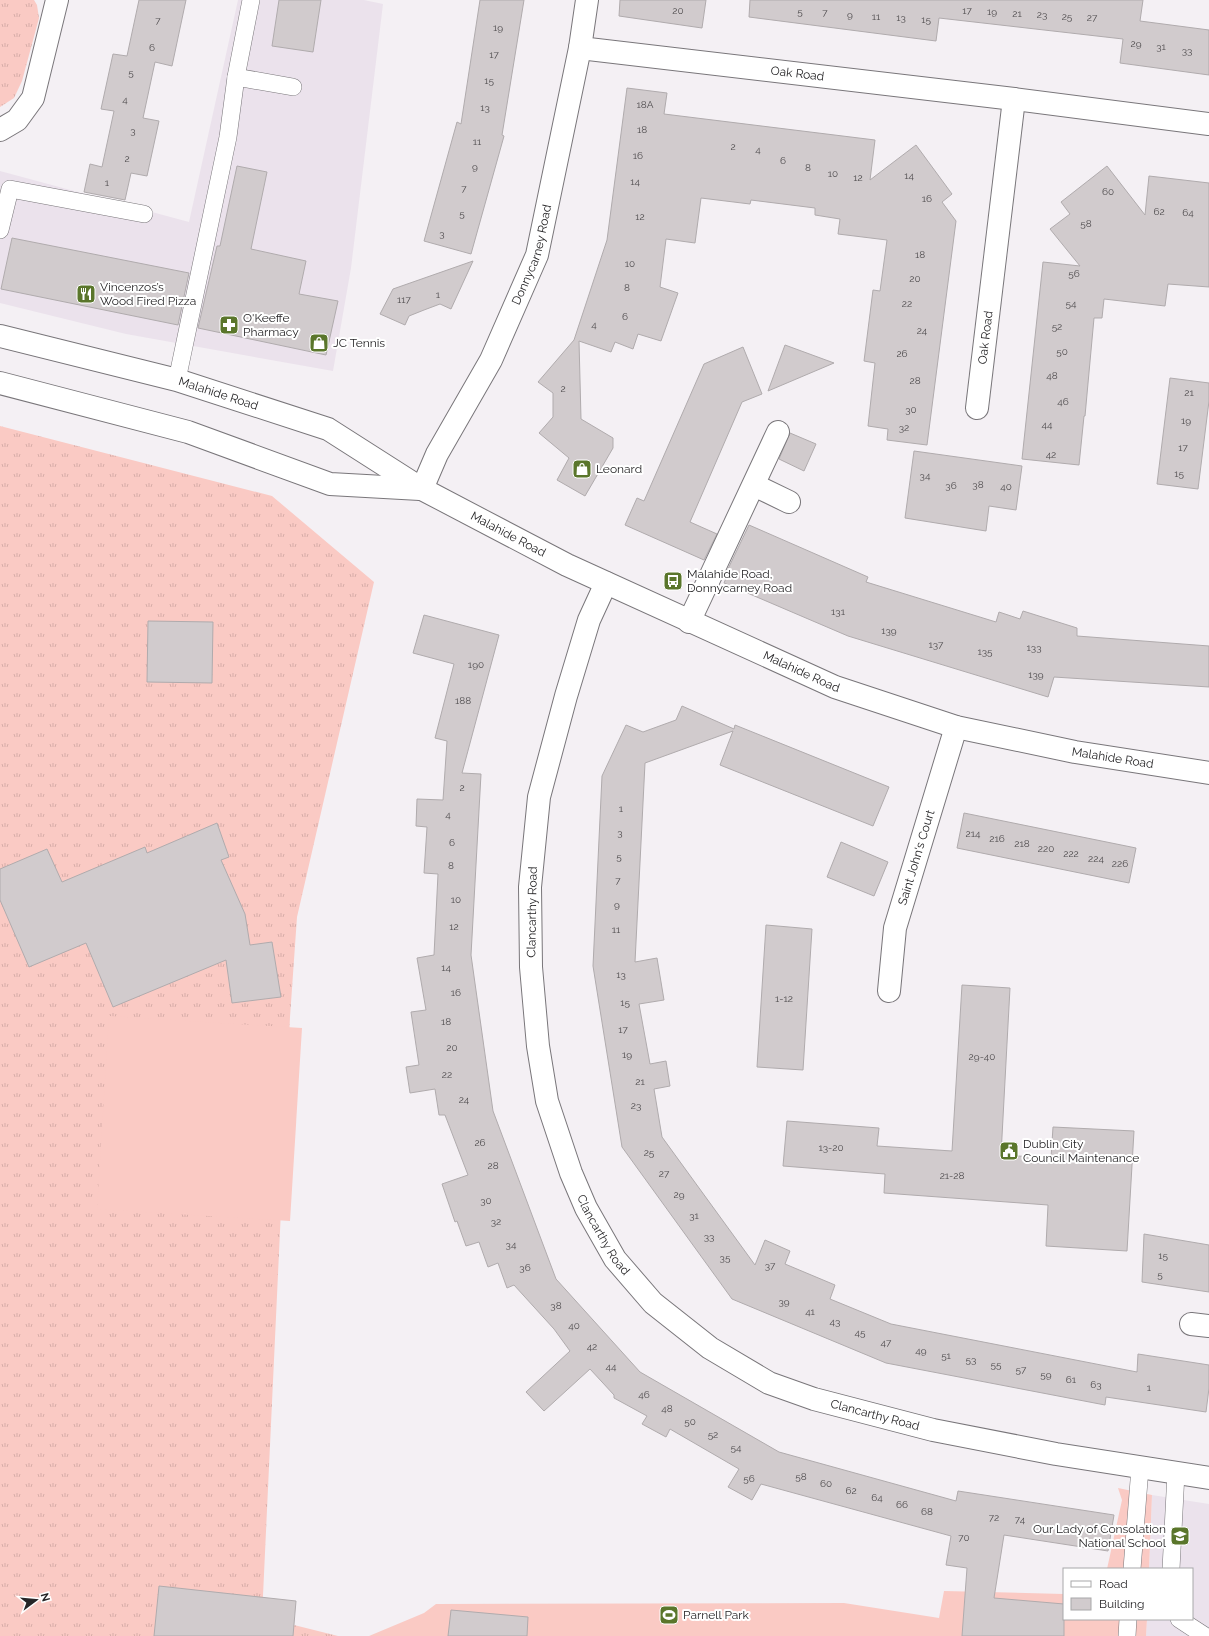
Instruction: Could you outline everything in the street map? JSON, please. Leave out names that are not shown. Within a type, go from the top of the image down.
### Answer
[{"type":"street","points":[[0,130],[18,120],[33,98],[57,0]]},
{"type":"street","name":"Donnycarney Road","points":[[422,489],[437,454],[490,360],[537,255],[580,48],[587,0]]},
{"type":"street","name":"Oak Road","points":[[580,48],[1014,99],[1209,124]]},
{"type":"street","name":"Oak Road","points":[[977,408],[1014,99]]},
{"type":"street","name":"Malahide Road","points":[[0,336],[177,380],[328,429],[422,489],[567,565],[689,622],[835,687],[956,727],[1075,752],[1209,773]]},
{"type":"street","name":"Malahide Road","points":[[0,383],[188,432],[330,484],[422,489]]},
{"type":"street","points":[[689,622],[778,432]]},
{"type":"street","points":[[754,485],[789,502]]},
{"type":"street","name":"Clancarthy Road","points":[[606,583],[587,628],[566,696],[539,796],[530,887],[530,938],[538,1046],[547,1100],[574,1180],[586,1208],[615,1259],[653,1303],[664,1312],[710,1348],[769,1383],[814,1399],[933,1430],[1056,1454],[1209,1478]]},
{"type":"street","name":"Saint John's Court","points":[[889,991],[895,928],[956,727]]},
{"type":"lane","points":[[177,380],[228,137],[236,77],[251,0]]},
{"type":"lane","points":[[236,77],[293,87]]},
{"type":"lane","points":[[0,230],[10,189],[144,214]]},
{"type":"lane","points":[[1132,1568],[1140,1468]]},
{"type":"lane","points":[[1171,1568],[1176,1473]]},
{"type":"lane","points":[[1127,1636],[1128,1620]]},
{"type":"lane","points":[[1181,1620],[1205,1636]]},
{"type":"shaded area","points":[[238,0],[364,0],[383,4],[351,268],[333,371],[126,334],[0,303],[0,171],[189,222]]},
{"type":"shaded area","name":"Our Lady of Consolation National School","points":[[1152,1495],[1209,1504],[1209,1636],[1146,1636],[1147,1620],[1193,1620],[1193,1568],[1149,1568]]},
{"type":"green space","points":[[0,0],[34,0],[37,5],[39,18],[22,81],[14,98],[0,107]]},
{"type":"green space","points":[[0,426],[272,496],[374,582],[297,917],[290,1017],[262,1617],[338,1636],[0,1636]]},
{"type":"green space","points":[[109,1016],[302,1028],[290,1221],[97,1209]]},
{"type":"green space","points":[[1118,1488],[1152,1495],[1149,1568],[1107,1568],[1122,1500]]},
{"type":"green space","name":"Parnell Park","points":[[944,1591],[1063,1594],[1063,1620],[1147,1620],[1146,1636],[369,1636],[424,1613],[436,1604],[844,1603],[939,1618]]},
{"type":"building","points":[[139,0],[186,0],[172,66],[155,62],[143,118],[159,121],[147,176],[131,173],[125,200],[84,192],[90,164],[102,167],[114,111],[101,109],[113,54],[127,56]]},
{"type":"building","points":[[279,0],[321,0],[313,52],[272,46]]},
{"type":"building","points":[[480,0],[524,0],[502,135],[504,136],[471,254],[424,241],[457,122],[461,124]]},
{"type":"building","points":[[620,0],[706,0],[702,28],[619,16]]},
{"type":"building","points":[[750,0],[1143,0],[1140,21],[1209,30],[1209,75],[1120,63],[1123,39],[939,18],[936,41],[749,17]]},
{"type":"building","points":[[627,88],[667,93],[664,114],[875,140],[870,180],[916,145],[952,194],[942,202],[956,221],[927,445],[887,440],[888,429],[868,426],[875,363],[864,361],[873,290],[880,291],[887,240],[838,234],[840,219],[815,215],[815,208],[751,200],[750,204],[701,198],[695,243],[666,239],[660,287],[678,293],[661,341],[638,334],[633,349],[615,342],[611,352],[579,341],[581,419],[613,438],[613,448],[585,496],[557,480],[569,458],[539,433],[553,417],[553,393],[538,382],[574,340],[607,240]]},
{"type":"building","points":[[237,166],[267,172],[251,249],[306,261],[299,294],[338,301],[326,355],[198,328],[217,246],[220,246]]},
{"type":"building","points":[[1107,166],[1145,215],[1149,176],[1209,183],[1209,287],[1168,284],[1165,306],[1104,299],[1102,318],[1094,318],[1079,465],[1022,459],[1043,262],[1080,266],[1050,229],[1070,214],[1061,202]]},
{"type":"building","points":[[12,238],[189,273],[178,325],[1,289]]},
{"type":"building","points":[[473,261],[451,309],[440,304],[409,316],[405,325],[380,314],[393,289]]},
{"type":"building","points":[[785,345],[834,363],[768,391]]},
{"type":"building","points":[[743,347],[762,394],[742,402],[690,522],[717,534],[704,560],[625,525],[637,498],[644,501],[704,364]]},
{"type":"building","points":[[1170,378],[1209,383],[1209,401],[1198,489],[1157,484]]},
{"type":"building","points":[[790,433],[816,444],[804,471],[779,459]]},
{"type":"building","points":[[914,451],[1022,466],[1016,510],[989,506],[986,531],[905,518]]},
{"type":"building","points":[[749,525],[868,577],[866,582],[996,622],[999,612],[1020,619],[1023,611],[1077,628],[1077,636],[1209,646],[1209,687],[1054,677],[1048,697],[848,636],[724,583],[729,571],[727,571]]},
{"type":"building","points":[[424,615],[499,635],[462,773],[481,774],[471,955],[493,1111],[556,1279],[640,1372],[779,1452],[956,1501],[958,1491],[1114,1515],[1108,1551],[1004,1535],[994,1598],[1063,1604],[1064,1636],[962,1636],[967,1568],[946,1565],[951,1536],[761,1484],[752,1500],[728,1487],[739,1469],[670,1429],[666,1437],[642,1424],[647,1416],[614,1398],[614,1395],[590,1369],[544,1411],[526,1392],[570,1351],[554,1329],[514,1285],[507,1288],[498,1263],[488,1267],[479,1242],[466,1246],[457,1221],[455,1222],[442,1184],[468,1175],[445,1115],[439,1115],[435,1089],[410,1093],[406,1067],[419,1065],[411,1012],[426,1010],[417,958],[434,955],[438,874],[424,873],[427,827],[416,826],[417,799],[443,800],[447,741],[435,738],[454,664],[413,653]]},
{"type":"building","points":[[148,621],[213,622],[212,683],[147,682]]},
{"type":"building","points":[[682,706],[734,729],[735,725],[889,787],[873,826],[720,765],[733,731],[645,763],[635,962],[657,958],[664,1000],[639,1004],[650,1064],[666,1061],[670,1086],[654,1089],[662,1137],[755,1265],[765,1240],[790,1251],[785,1264],[835,1285],[830,1299],[891,1324],[1137,1372],[1138,1354],[1209,1365],[1209,1388],[1206,1412],[1106,1397],[1105,1405],[886,1363],[732,1299],[622,1147],[593,966],[602,776],[626,725],[643,732],[676,720]]},
{"type":"building","points":[[964,813],[1136,848],[1129,883],[957,848]]},
{"type":"building","points":[[217,823],[229,857],[221,860],[245,914],[250,945],[272,942],[281,997],[232,1003],[226,960],[113,1007],[86,943],[29,967],[0,900],[0,869],[47,849],[62,882],[145,847],[147,853]]},
{"type":"building","points":[[841,842],[888,862],[874,896],[827,877]]},
{"type":"building","points":[[766,925],[812,929],[803,1070],[757,1067]]},
{"type":"building","points":[[962,985],[1010,988],[1001,1155],[1051,1158],[1053,1127],[1134,1131],[1127,1251],[1046,1246],[1048,1205],[884,1193],[885,1174],[783,1166],[787,1121],[879,1128],[877,1146],[952,1151]]},
{"type":"building","points":[[1144,1234],[1209,1245],[1209,1292],[1142,1282]]},
{"type":"building","points":[[159,1586],[296,1601],[293,1636],[154,1636]]},
{"type":"building","points":[[451,1610],[528,1617],[527,1636],[448,1636]]},
{"type":"place","name":"Vincenzos’s Wood Fired Pizza","points":[[86,294]]},
{"type":"place","name":"O'Keeffe Pharmacy","points":[[229,325]]},
{"type":"place","name":"JC Tennis","points":[[319,343]]},
{"type":"place","name":"Leonard","points":[[582,469]]},
{"type":"place","name":"Malahide Road, Donnycarney Road","points":[[673,581]]},
{"type":"place","name":"Dublin City Council Maintenance","points":[[1009,1151]]},
{"type":"place","name":"Our Lady of Consolation National School","points":[[1180,1536]]},
{"type":"place","name":"Parnell Park","points":[[669,1615]]}]
